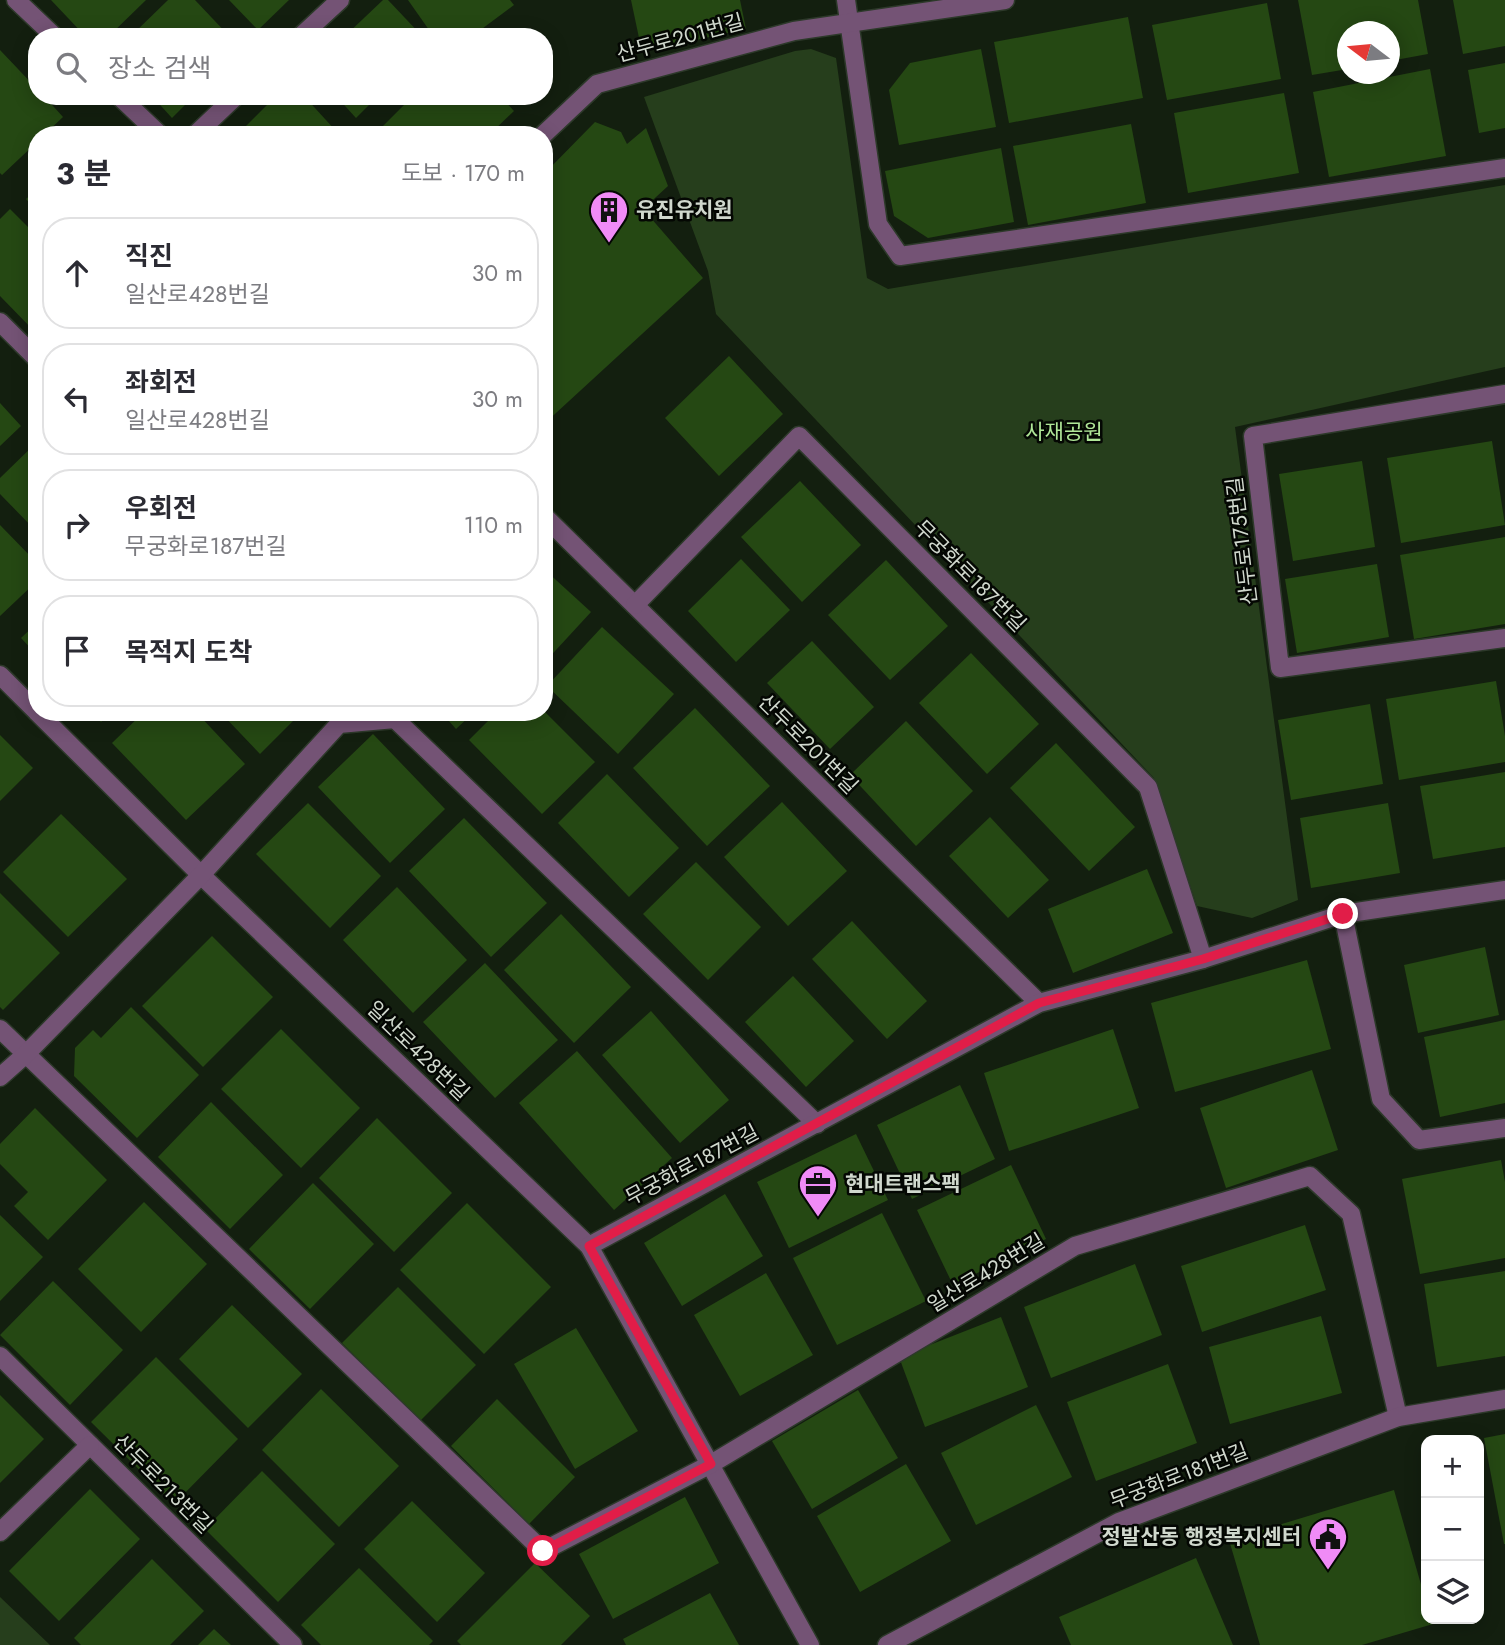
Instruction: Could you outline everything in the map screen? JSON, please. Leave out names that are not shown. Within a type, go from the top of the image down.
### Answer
[{"type":"street","points":[[16,0],[46,28]]},
{"type":"street","points":[[310,28],[340,0]]},
{"type":"street","points":[[846,0],[878,224],[900,257],[1505,168]]},
{"type":"street","points":[[849,24],[1005,0]]},
{"type":"street","name":"산두로201번길","points":[[553,126],[597,84],[794,31],[849,24]]},
{"type":"street","points":[[128,105],[151,126]]},
{"type":"street","points":[[204,126],[227,105]]},
{"type":"street","points":[[0,322],[28,350]]},
{"type":"street","name":"산두로175번길","points":[[1505,394],[1253,436],[1280,668],[1505,638]]},
{"type":"street","name":"무궁화로187번길","points":[[635,605],[799,436],[1148,787],[1203,959]]},
{"type":"street","name":"산두로201번길","points":[[553,525],[1039,1003]]},
{"type":"street","name":"일산로428번길","points":[[0,675],[28,703]]},
{"type":"street","name":"일산로428번길","points":[[46,721],[201,875],[589,1246],[810,1645]]},
{"type":"street","points":[[0,1077],[26,1054],[201,875],[339,724],[373,721]]},
{"type":"street","points":[[397,721],[817,1124]]},
{"type":"street","name":"무궁화로187번길","points":[[589,1246],[1039,1003],[1203,959],[1343,914],[1505,890]]},
{"type":"street","points":[[1343,914],[1381,1099],[1419,1140],[1505,1128]]},
{"type":"street","name":"일산로428번길","points":[[0,1029],[543,1551],[711,1464],[1075,1246],[1310,1176],[1350,1214],[1398,1416]]},
{"type":"street","name":"산두로213번길","points":[[0,1356],[293,1645]]},
{"type":"street","name":"무궁화로181번길","points":[[887,1645],[1119,1522],[1398,1416],[1505,1399]]},
{"type":"street","points":[[0,1532],[90,1445]]},
{"type":"green space","name":"사재공원","points":[[811,49],[836,58],[867,278],[888,289],[1505,185],[1505,367],[1235,427],[1298,900],[1252,918],[1197,906],[1154,778],[716,314],[708,271],[644,97],[795,51]]},
{"type":"green space","points":[[0,1597],[50,1645],[0,1645]]},
{"type":"building","points":[[51,0],[146,0],[117,28],[77,28]]},
{"type":"building","points":[[168,0],[195,0],[221,28],[139,28]]},
{"type":"building","points":[[229,0],[289,0],[260,28],[256,28]]},
{"type":"building","points":[[383,0],[388,0],[414,28],[353,28]]},
{"type":"building","points":[[408,0],[510,0],[514,5],[483,28],[428,28]]},
{"type":"building","points":[[631,0],[740,0],[746,29],[642,52]]},
{"type":"building","points":[[1298,0],[1418,0],[1428,54],[1400,59],[1400,21],[1337,21],[1337,71],[1312,75]]},
{"type":"building","points":[[1453,0],[1505,0],[1505,46],[1463,54]]},
{"type":"building","points":[[1267,3],[1281,79],[1167,100],[1152,25]]},
{"type":"building","points":[[1128,17],[1143,98],[1009,123],[994,42]]},
{"type":"building","points":[[981,49],[996,127],[899,145],[889,90],[910,63]]},
{"type":"building","points":[[0,50],[28,80],[28,105],[52,105],[63,117],[54,126],[28,126],[28,150],[2,175]]},
{"type":"building","points":[[1505,63],[1505,128],[1479,133],[1468,70]]},
{"type":"building","points":[[1430,69],[1446,156],[1329,177],[1313,92],[1354,84],[1400,84],[1400,75]]},
{"type":"building","points":[[1284,93],[1299,173],[1188,193],[1174,113]]},
{"type":"building","points":[[160,105],[185,105],[172,118]]},
{"type":"building","points":[[267,105],[312,105],[331,126],[246,126]]},
{"type":"building","points":[[344,105],[369,105],[356,118]]},
{"type":"building","points":[[404,105],[508,105],[514,111],[498,126],[383,126]]},
{"type":"building","name":"유진유치원","points":[[595,122],[621,132],[627,144],[646,128],[668,186],[643,209],[703,278],[553,416],[553,165]]},
{"type":"building","points":[[1131,124],[1146,203],[1028,225],[1013,146]]},
{"type":"building","points":[[1001,148],[1014,222],[928,238],[894,216],[885,171]]},
{"type":"building","points":[[10,209],[28,227],[28,325],[0,296],[0,219]]},
{"type":"building","points":[[729,356],[783,414],[719,476],[665,418]]},
{"type":"building","points":[[0,403],[21,426],[0,446]]},
{"type":"building","points":[[1492,441],[1505,525],[1401,543],[1387,458]]},
{"type":"building","points":[[28,451],[28,523],[0,494],[0,478]]},
{"type":"building","points":[[1362,461],[1375,547],[1293,561],[1279,474]]},
{"type":"building","points":[[800,481],[861,545],[802,602],[741,537]]},
{"type":"building","points":[[0,525],[28,554],[28,590],[0,616]]},
{"type":"building","points":[[1505,537],[1505,624],[1414,639],[1400,555]]},
{"type":"building","points":[[741,559],[790,610],[736,662],[688,611]]},
{"type":"building","points":[[886,560],[948,626],[890,680],[828,615]]},
{"type":"building","points":[[1377,564],[1389,637],[1297,653],[1285,579]]},
{"type":"building","points":[[553,577],[591,612],[553,653]]},
{"type":"building","points":[[602,627],[674,694],[618,754],[553,692],[553,680]]},
{"type":"building","points":[[28,631],[28,645],[21,638]]},
{"type":"building","points":[[812,641],[874,707],[830,749],[767,683]]},
{"type":"building","points":[[971,653],[1039,724],[987,774],[919,703]]},
{"type":"building","points":[[1496,681],[1505,736],[1505,762],[1399,780],[1386,699]]},
{"type":"building","points":[[1370,704],[1383,784],[1291,800],[1278,720]]},
{"type":"building","points":[[695,708],[770,786],[707,846],[633,768]]},
{"type":"building","points":[[553,720],[595,762],[542,814],[469,740],[488,721]]},
{"type":"building","points":[[135,721],[204,721],[245,764],[186,820],[112,743]]},
{"type":"building","points":[[229,721],[293,721],[260,754]]},
{"type":"building","points":[[449,721],[464,721],[456,729]]},
{"type":"building","points":[[906,721],[973,791],[916,846],[850,775]]},
{"type":"building","points":[[373,734],[445,809],[390,863],[318,787]]},
{"type":"building","points":[[0,735],[33,768],[0,801]]},
{"type":"building","points":[[1056,743],[1135,827],[1089,871],[1010,788]]},
{"type":"building","points":[[1505,772],[1505,847],[1433,859],[1420,786]]},
{"type":"building","points":[[607,774],[679,848],[629,897],[558,823]]},
{"type":"building","points":[[782,802],[847,871],[788,926],[724,857]]},
{"type":"building","points":[[308,803],[381,876],[330,928],[256,854]]},
{"type":"building","points":[[1388,803],[1400,873],[1311,888],[1300,818]]},
{"type":"building","points":[[61,814],[127,879],[68,937],[3,872]]},
{"type":"building","points":[[990,817],[1049,880],[1008,918],[949,856]]},
{"type":"building","points":[[464,818],[547,903],[491,957],[409,871]]},
{"type":"building","points":[[696,862],[761,927],[708,980],[643,914]]},
{"type":"building","points":[[1147,869],[1173,933],[1073,973],[1048,909]]},
{"type":"building","points":[[397,887],[467,960],[413,1013],[343,940]]},
{"type":"building","points":[[0,893],[60,953],[3,1010],[0,1007]]},
{"type":"building","points":[[561,914],[631,987],[574,1043],[504,970]]},
{"type":"building","points":[[852,921],[927,1001],[887,1039],[812,959]]},
{"type":"building","points":[[212,936],[273,997],[203,1067],[142,1006]]},
{"type":"building","points":[[1485,947],[1499,1015],[1418,1033],[1404,965]]},
{"type":"building","points":[[1307,960],[1331,1049],[1175,1092],[1151,1003]]},
{"type":"building","points":[[485,963],[558,1040],[495,1098],[423,1022]]},
{"type":"building","points":[[793,976],[854,1041],[806,1087],[745,1022]]},
{"type":"building","points":[[131,1007],[199,1075],[137,1138],[74,1076],[75,1048],[93,1030],[101,1038]]},
{"type":"building","points":[[651,1011],[729,1100],[680,1143],[602,1055]]},
{"type":"building","points":[[1505,1020],[1505,1103],[1440,1117],[1424,1037]]},
{"type":"building","points":[[281,1029],[360,1108],[301,1168],[221,1089]]},
{"type":"building","points":[[1113,1029],[1139,1108],[1009,1151],[984,1073]]},
{"type":"building","points":[[577,1051],[672,1158],[614,1210],[519,1103]]},
{"type":"building","points":[[1312,1070],[1338,1150],[1226,1188],[1200,1108]]},
{"type":"building","points":[[960,1085],[995,1159],[912,1199],[877,1125]]},
{"type":"building","points":[[211,1102],[283,1175],[230,1229],[158,1157]]},
{"type":"building","points":[[35,1108],[107,1180],[48,1240],[14,1206],[28,1192],[0,1164],[0,1144]]},
{"type":"building","points":[[377,1118],[452,1193],[394,1252],[319,1178]]},
{"type":"building","points":[[856,1134],[888,1200],[789,1248],[757,1182]]},
{"type":"building","points":[[1501,1160],[1505,1182],[1505,1258],[1420,1274],[1402,1179]]},
{"type":"building","points":[[1011,1165],[1046,1239],[953,1285],[917,1210]]},
{"type":"building","points":[[313,1183],[374,1244],[310,1309],[249,1249]]},
{"type":"building","points":[[725,1194],[763,1256],[682,1306],[644,1243]]},
{"type":"building","points":[[144,1202],[207,1264],[141,1332],[78,1269]]},
{"type":"building","points":[[467,1203],[551,1287],[484,1354],[400,1270]]},
{"type":"building","points":[[882,1213],[926,1301],[837,1345],[793,1258]]},
{"type":"building","points":[[0,1215],[43,1257],[0,1301]]},
{"type":"building","points":[[1305,1225],[1326,1290],[1202,1332],[1181,1266]]},
{"type":"building","points":[[1135,1264],[1162,1335],[1051,1378],[1024,1307]]},
{"type":"building","points":[[1505,1271],[1505,1356],[1437,1367],[1424,1284]]},
{"type":"building","points":[[766,1273],[813,1355],[740,1396],[694,1315]]},
{"type":"building","points":[[53,1281],[123,1350],[70,1405],[0,1335]]},
{"type":"building","points":[[398,1287],[476,1365],[420,1421],[342,1343]]},
{"type":"building","points":[[232,1305],[302,1374],[248,1428],[179,1359]]},
{"type":"building","points":[[1321,1316],[1342,1393],[1230,1424],[1209,1347]]},
{"type":"building","points":[[1001,1317],[1028,1387],[925,1427],[899,1357]]},
{"type":"building","points":[[576,1328],[638,1431],[575,1469],[514,1364]]},
{"type":"building","points":[[156,1357],[238,1439],[174,1504],[91,1422]]},
{"type":"building","points":[[1168,1364],[1197,1443],[1096,1481],[1067,1402]]},
{"type":"building","points":[[321,1389],[399,1466],[339,1527],[262,1450]]},
{"type":"building","points":[[858,1390],[898,1458],[812,1509],[772,1441]]},
{"type":"building","points":[[0,1395],[44,1439],[0,1483]]},
{"type":"building","points":[[497,1399],[575,1477],[529,1524],[451,1446]]},
{"type":"building","points":[[1036,1405],[1072,1477],[976,1525],[941,1453]]},
{"type":"building","points":[[1505,1434],[1505,1544],[1504,1544],[1484,1438]]},
{"type":"building","points":[[906,1464],[951,1541],[860,1592],[817,1516]]},
{"type":"building","points":[[262,1471],[335,1544],[278,1602],[205,1529]]},
{"type":"building","points":[[90,1489],[140,1539],[59,1621],[9,1571]]},
{"type":"building","name":"정발산동 행정복지센터","points":[[1394,1490],[1421,1584],[1421,1624],[1433,1624],[1362,1645],[1260,1645],[1229,1540]]},
{"type":"building","points":[[685,1497],[719,1563],[613,1619],[579,1554]]},
{"type":"building","points":[[412,1501],[485,1573],[437,1622],[364,1549]]},
{"type":"building","points":[[1196,1558],[1233,1645],[1071,1645],[1059,1617]]},
{"type":"building","points":[[152,1559],[204,1611],[170,1645],[81,1645],[74,1638]]},
{"type":"building","points":[[535,1563],[590,1616],[561,1645],[461,1645],[457,1641]]},
{"type":"building","points":[[359,1568],[433,1641],[429,1645],[321,1645],[301,1625]]},
{"type":"building","points":[[710,1593],[739,1645],[626,1645],[623,1639]]},
{"type":"building","points":[[214,1629],[231,1645],[198,1645]]},
{"type":"place","name":"유진유치원","points":[[609,244]]},
{"type":"place","name":"현대트랜스팩","points":[[818,1218]]},
{"type":"place","name":"정발산동 행정복지센터","points":[[1328,1571]]},
{"type":"route","points":[[543,1551],[711,1464],[589,1246],[1039,1003],[1203,959],[1343,914]]}]
